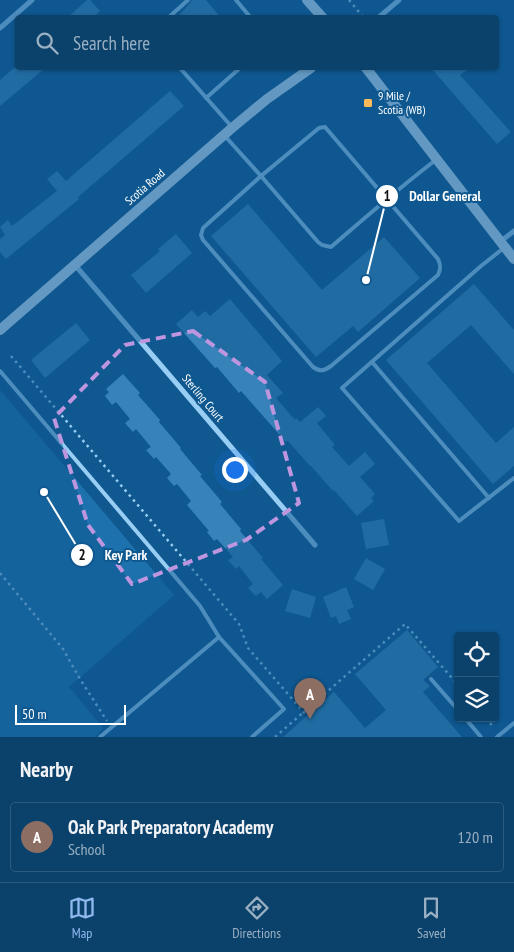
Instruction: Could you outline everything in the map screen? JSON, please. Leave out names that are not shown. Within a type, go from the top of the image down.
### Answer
[{"type":"street","points":[[0,28],[32,0]]},
{"type":"street","points":[[308,0],[320,15]]},
{"type":"street","points":[[382,15],[399,0]]},
{"type":"street","name":"Scotia Road","points":[[0,330],[267,99],[308,70]]},
{"type":"street","points":[[368,70],[514,259]]},
{"type":"street","points":[[502,244],[514,231]]},
{"type":"street","name":"Sterling Court","points":[[75,265],[315,545]]},
{"type":"lane","points":[[171,15],[188,0]]},
{"type":"lane","points":[[236,0],[248,15]]},
{"type":"lane","points":[[182,70],[206,98],[228,132],[262,176],[322,245],[331,246],[437,159]]},
{"type":"lane","points":[[206,98],[238,70]]},
{"type":"lane","points":[[325,127],[438,259],[440,270],[438,275],[324,370],[313,367],[203,240],[201,235],[203,228],[262,176],[319,128],[325,127]]},
{"type":"lane","points":[[502,244],[481,266],[342,388],[457,520],[462,520],[514,478]]},
{"type":"lane","points":[[372,362],[489,498]]},
{"type":"lane","points":[[0,371],[200,606],[219,636],[284,709],[252,737]]},
{"type":"lane","points":[[100,737],[219,636]]},
{"type":"lane","points":[[431,679],[454,705]]},
{"type":"lane","points":[[468,722],[481,737]]},
{"type":"lane","points":[[497,737],[514,723]]},
{"type":"path","points":[[349,0],[362,15]]},
{"type":"path","points":[[11,356],[239,624],[248,648],[307,716]]},
{"type":"path","points":[[0,573],[64,649],[95,704],[111,727]]},
{"type":"path","points":[[275,737],[405,624],[454,680]]},
{"type":"path","points":[[489,722],[494,728]]},
{"type":"highlighted area","points":[[193,331],[265,382],[299,503],[246,540],[132,584],[88,525],[54,418],[125,345]]},
{"type":"shaded area","points":[[0,390],[174,595],[69,687],[103,728],[95,737],[0,737]]},
{"type":"building","points":[[87,0],[90,0],[100,11],[96,15],[70,15]]},
{"type":"building","points":[[192,0],[206,0],[218,15],[179,15]]},
{"type":"building","points":[[14,68],[15,70],[43,70],[0,106],[0,80]]},
{"type":"building","points":[[433,70],[467,70],[460,75],[511,132],[497,144]]},
{"type":"building","points":[[170,91],[184,106],[78,197],[79,199],[6,259],[0,252],[0,239],[5,235],[0,227],[8,220],[12,226],[57,191],[47,179],[57,171],[66,181]]},
{"type":"building","points":[[248,204],[322,290],[384,237],[420,278],[358,332],[353,326],[316,357],[211,236]]},
{"type":"building","points":[[176,234],[192,253],[146,293],[131,275],[160,251],[158,249]]},
{"type":"building","points":[[474,284],[514,330],[514,374],[471,325],[427,363],[496,443],[514,427],[514,466],[493,484],[386,360]]},
{"type":"building","points":[[230,299],[282,361],[267,375],[283,393],[276,398],[295,420],[296,418],[300,422],[318,407],[326,416],[317,423],[335,445],[332,447],[349,466],[365,452],[375,464],[360,477],[375,494],[371,498],[374,501],[357,516],[288,441],[286,442],[241,391],[239,393],[217,367],[215,368],[176,324],[192,310],[198,317],[205,311],[210,316]]},
{"type":"building","points":[[76,323],[90,340],[45,378],[31,360]]},
{"type":"building","points":[[123,374],[140,393],[138,395],[160,420],[159,422],[202,475],[200,476],[222,502],[220,504],[283,585],[267,599],[261,592],[256,596],[248,588],[253,584],[239,566],[236,569],[228,560],[233,557],[217,539],[214,541],[207,532],[209,531],[187,505],[191,501],[177,484],[174,486],[167,478],[171,474],[156,457],[154,459],[146,450],[151,447],[136,429],[133,432],[125,423],[130,419],[116,402],[112,405],[105,396],[109,392],[106,389]]},
{"type":"building","points":[[384,519],[389,545],[366,549],[361,523]]},
{"type":"building","points":[[366,558],[385,569],[373,590],[354,579]]},
{"type":"building","points":[[346,587],[354,607],[347,610],[351,619],[339,624],[336,616],[331,618],[323,597]]},
{"type":"building","points":[[292,589],[316,597],[310,618],[285,611]]},
{"type":"building","points":[[407,630],[438,667],[423,680],[430,686],[423,692],[462,737],[283,737],[334,692],[365,728],[386,710],[355,674]]},
{"type":"place","name":"9 Mile / Scotia (WB)","points":[[368,103]]},
{"type":"place","name":"Dollar General","points":[[366,280]]},
{"type":"place","name":"Key Park","points":[[44,492]]},
{"type":"place","name":"Oak Park Preparatory Academy","points":[[310,719]]}]
